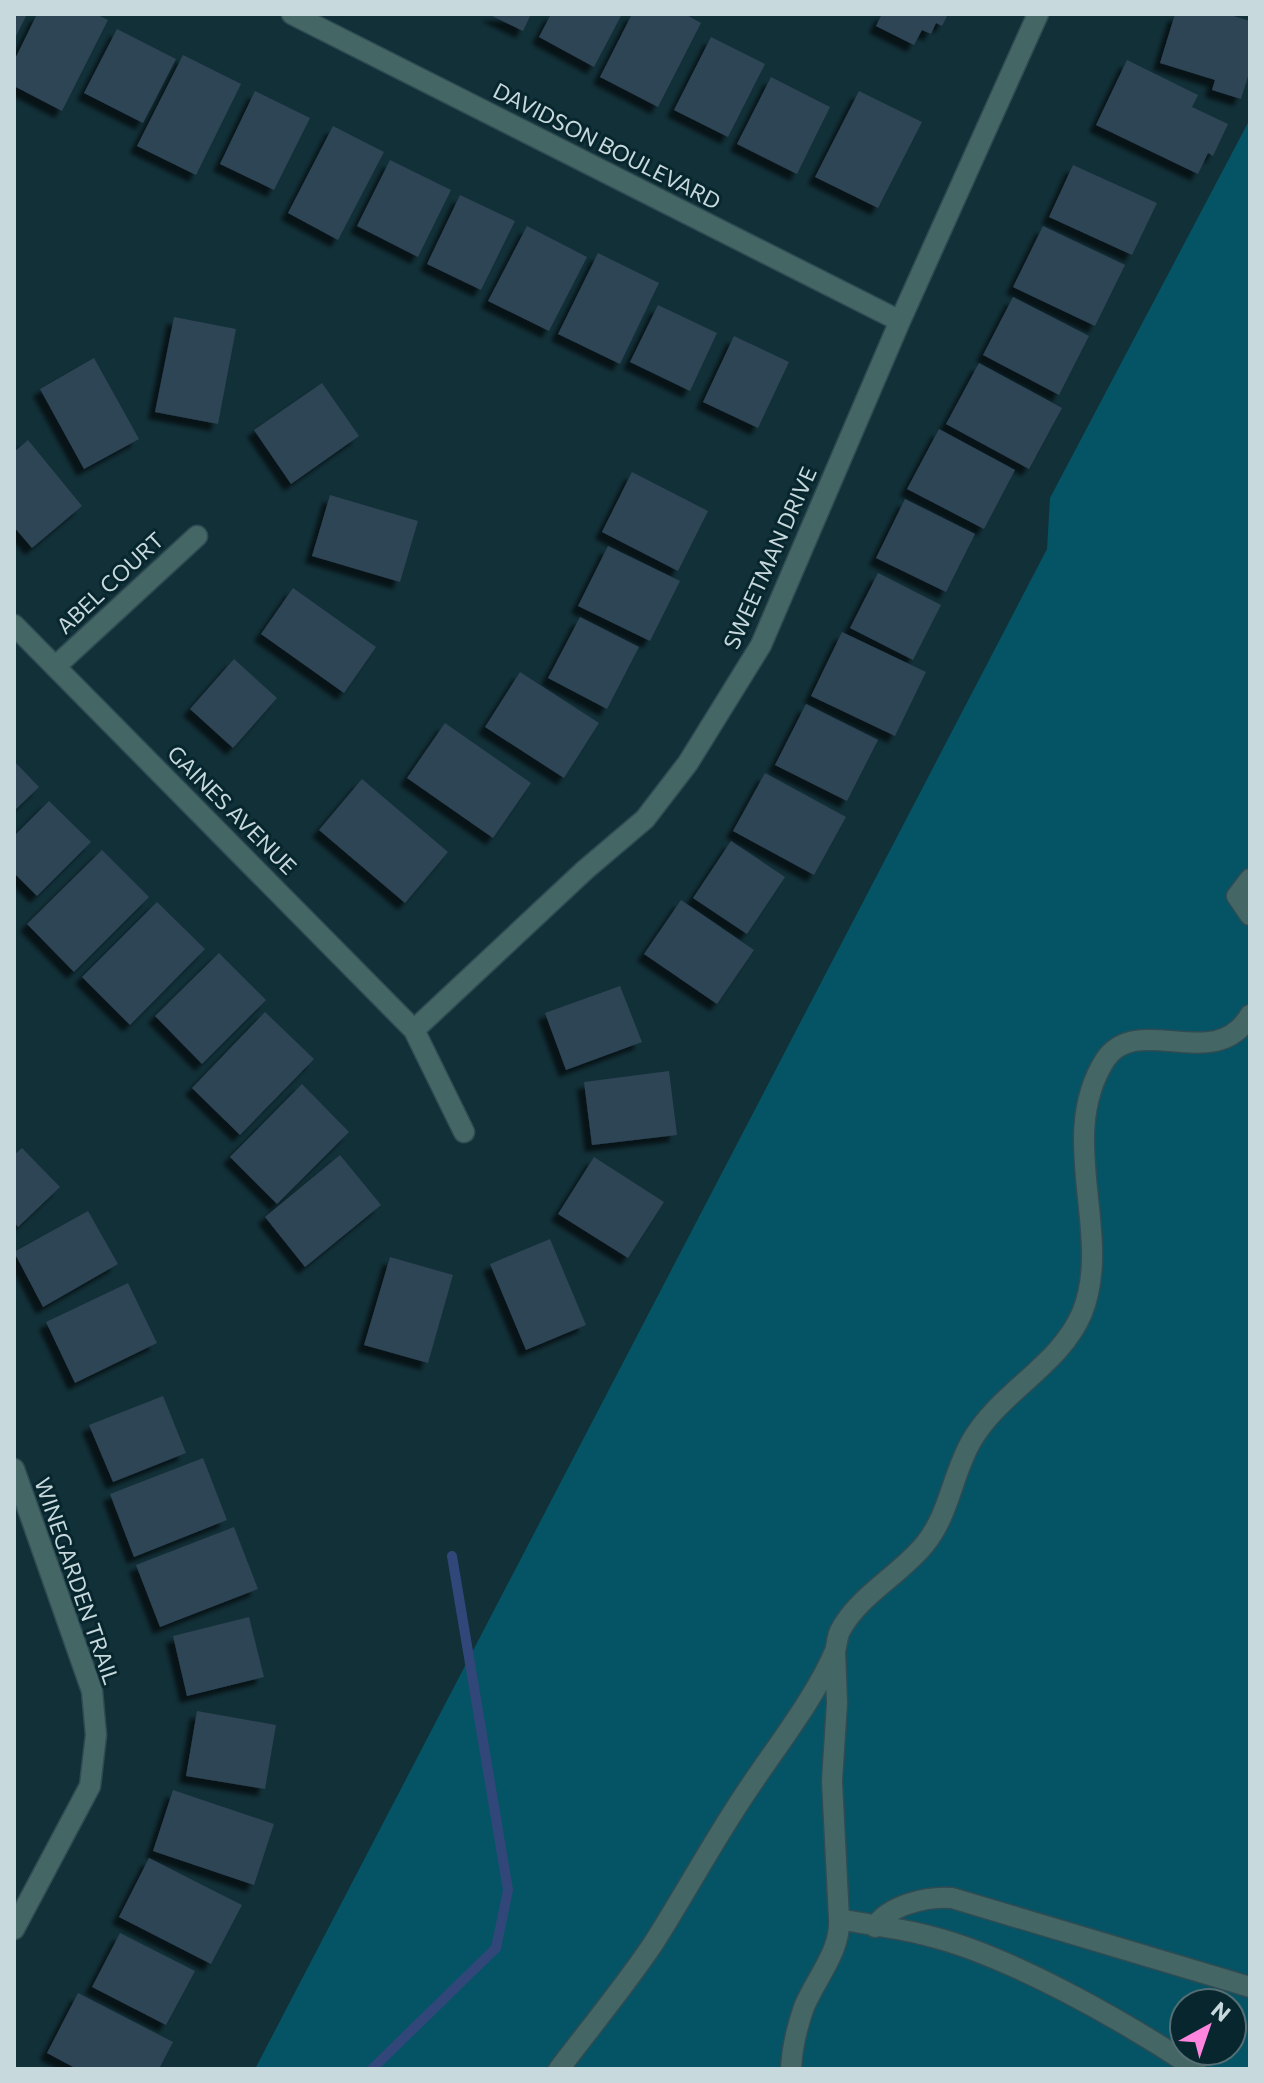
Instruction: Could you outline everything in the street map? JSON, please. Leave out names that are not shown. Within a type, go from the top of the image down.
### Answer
[{"type":"street","name":"DAVIDSON BOULEVARD","points":[[292,14],[900,321]]},
{"type":"street","name":"SWEETMAN DRIVE","points":[[414,1030],[585,870],[645,819],[688,763],[761,645],[900,321],[1038,14]]},
{"type":"street","name":"ABEL COURT","points":[[56,666],[197,536]]},
{"type":"street","name":"GAINES AVENUE","points":[[14,625],[414,1030],[464,1132]]},
{"type":"street","points":[[1250,879],[1237,896],[1250,915]]},
{"type":"street","points":[[791,2069],[793,2047],[805,2006],[836,1944],[839,1919],[832,1781],[837,1703],[835,1651],[839,1633],[853,1613],[905,1566],[938,1525],[971,1442],[1004,1398],[1050,1358],[1081,1315],[1089,1286],[1091,1255],[1082,1162],[1090,1100],[1105,1061],[1117,1049],[1132,1042],[1222,1040],[1244,1024],[1250,1015]]},
{"type":"street","name":"WINEGARDEN TRAIL","points":[[14,1469],[92,1691],[96,1735],[90,1786],[14,1929]]},
{"type":"street","points":[[559,2069],[650,1948],[835,1651]]},
{"type":"street","points":[[875,1927],[901,1907],[934,1896],[952,1898],[1250,1987]]},
{"type":"street","points":[[839,1919],[929,1936],[982,1954],[1063,1992],[1196,2069]]},
{"type":"shaded area","points":[[1250,119],[1250,2069],[255,2069],[1047,549],[1050,498]]},
{"type":"building","points":[[14,14],[27,14],[14,40]]},
{"type":"building","points":[[37,14],[96,14],[108,20],[62,111],[14,86],[14,61]]},
{"type":"building","points":[[488,14],[531,14],[523,31]]},
{"type":"building","points":[[551,14],[622,14],[594,67],[539,37]]},
{"type":"building","points":[[632,14],[685,14],[701,23],[658,107],[600,77]]},
{"type":"building","points":[[882,14],[948,14],[942,26],[936,23],[931,34],[922,30],[914,45],[876,26]]},
{"type":"building","points":[[1175,14],[1227,14],[1250,21],[1250,70],[1241,99],[1212,90],[1215,80],[1160,63]]},
{"type":"building","points":[[117,29],[176,59],[143,123],[84,93]]},
{"type":"building","points":[[711,37],[765,64],[728,137],[674,110]]},
{"type":"building","points":[[183,55],[241,84],[196,175],[137,146]]},
{"type":"building","points":[[1127,60],[1198,95],[1192,107],[1228,124],[1213,156],[1208,153],[1198,174],[1096,125]]},
{"type":"building","points":[[771,77],[830,107],[797,174],[737,144]]},
{"type":"building","points":[[255,91],[310,118],[274,190],[220,164]]},
{"type":"building","points":[[859,91],[922,122],[878,208],[815,177]]},
{"type":"building","points":[[333,126],[384,152],[338,240],[288,213]]},
{"type":"building","points":[[390,160],[451,190],[418,257],[357,226]]},
{"type":"building","points":[[1073,165],[1157,203],[1132,255],[1049,217]]},
{"type":"building","points":[[460,195],[515,221],[481,290],[427,264]]},
{"type":"building","points":[[527,226],[587,257],[549,331],[488,301]]},
{"type":"building","points":[[1043,226],[1125,265],[1095,326],[1013,287]]},
{"type":"building","points":[[598,253],[659,283],[620,364],[558,334]]},
{"type":"building","points":[[1013,297],[1089,336],[1059,395],[983,355]]},
{"type":"building","points":[[658,305],[717,333],[690,391],[630,362]]},
{"type":"building","points":[[174,317],[236,329],[218,424],[155,412]]},
{"type":"building","points":[[734,336],[789,362],[758,428],[703,402]]},
{"type":"building","points":[[94,358],[139,439],[84,469],[40,389]]},
{"type":"building","points":[[979,363],[1062,408],[1029,469],[946,424]]},
{"type":"building","points":[[322,383],[359,436],[291,484],[254,430]]},
{"type":"building","points":[[939,429],[1015,470],[984,529],[907,489]]},
{"type":"building","points":[[28,440],[82,506],[32,548],[14,527],[14,452]]},
{"type":"building","points":[[632,472],[708,511],[678,571],[602,532]]},
{"type":"building","points":[[330,495],[418,521],[400,582],[312,556]]},
{"type":"building","points":[[905,499],[975,534],[946,592],[876,558]]},
{"type":"building","points":[[608,546],[680,581],[650,641],[578,606]]},
{"type":"building","points":[[878,573],[941,605],[913,660],[850,628]]},
{"type":"building","points":[[293,588],[376,647],[344,693],[261,634]]},
{"type":"building","points":[[580,617],[639,647],[607,709],[548,678]]},
{"type":"building","points":[[842,632],[926,672],[895,736],[811,696]]},
{"type":"building","points":[[234,659],[277,698],[233,748],[190,709]]},
{"type":"building","points":[[520,672],[599,723],[564,778],[485,727]]},
{"type":"building","points":[[806,704],[878,740],[847,801],[775,765]]},
{"type":"building","points":[[445,723],[531,783],[493,838],[407,778]]},
{"type":"building","points":[[14,761],[39,787],[14,811]]},
{"type":"building","points":[[765,773],[846,817],[814,875],[733,831]]},
{"type":"building","points":[[362,779],[448,852],[405,903],[319,830]]},
{"type":"building","points":[[49,801],[91,842],[37,896],[14,873],[14,836]]},
{"type":"building","points":[[731,841],[785,877],[747,934],[693,898]]},
{"type":"building","points":[[102,850],[149,897],[74,972],[27,924]]},
{"type":"building","points":[[681,900],[754,950],[717,1004],[644,954]]},
{"type":"building","points":[[157,902],[205,949],[130,1025],[82,977]]},
{"type":"building","points":[[219,953],[266,1000],[202,1064],[155,1016]]},
{"type":"building","points":[[620,986],[642,1042],[566,1070],[545,1013]]},
{"type":"building","points":[[265,1012],[314,1059],[240,1135],[192,1088]]},
{"type":"building","points":[[669,1071],[677,1135],[592,1145],[584,1082]]},
{"type":"building","points":[[302,1084],[349,1132],[277,1204],[230,1157]]},
{"type":"building","points":[[22,1148],[60,1187],[18,1227],[14,1222],[14,1155]]},
{"type":"building","points":[[340,1155],[381,1205],[305,1267],[265,1217]]},
{"type":"building","points":[[594,1157],[664,1202],[628,1258],[558,1214]]},
{"type":"building","points":[[88,1211],[118,1264],[43,1307],[14,1252]]},
{"type":"building","points":[[550,1239],[586,1325],[526,1350],[490,1264]]},
{"type":"building","points":[[390,1257],[453,1275],[428,1363],[364,1345]]},
{"type":"building","points":[[128,1283],[157,1343],[75,1383],[46,1322]]},
{"type":"building","points":[[163,1396],[186,1453],[113,1482],[89,1425]]},
{"type":"building","points":[[203,1458],[227,1520],[134,1557],[110,1494]]},
{"type":"building","points":[[234,1527],[258,1589],[160,1627],[136,1565]]},
{"type":"building","points":[[249,1617],[264,1677],[187,1696],[173,1636]]},
{"type":"building","points":[[197,1711],[276,1725],[265,1789],[186,1776]]},
{"type":"building","points":[[173,1790],[274,1824],[254,1885],[153,1851]]},
{"type":"building","points":[[149,1858],[242,1905],[211,1964],[119,1917]]},
{"type":"building","points":[[120,1933],[195,1971],[166,2025],[92,1987]]},
{"type":"building","points":[[78,1993],[173,2042],[159,2069],[77,2069],[47,2053]]},
{"type":"waterway","points":[[372,2069],[496,1948],[508,1890],[452,1556]]}]
